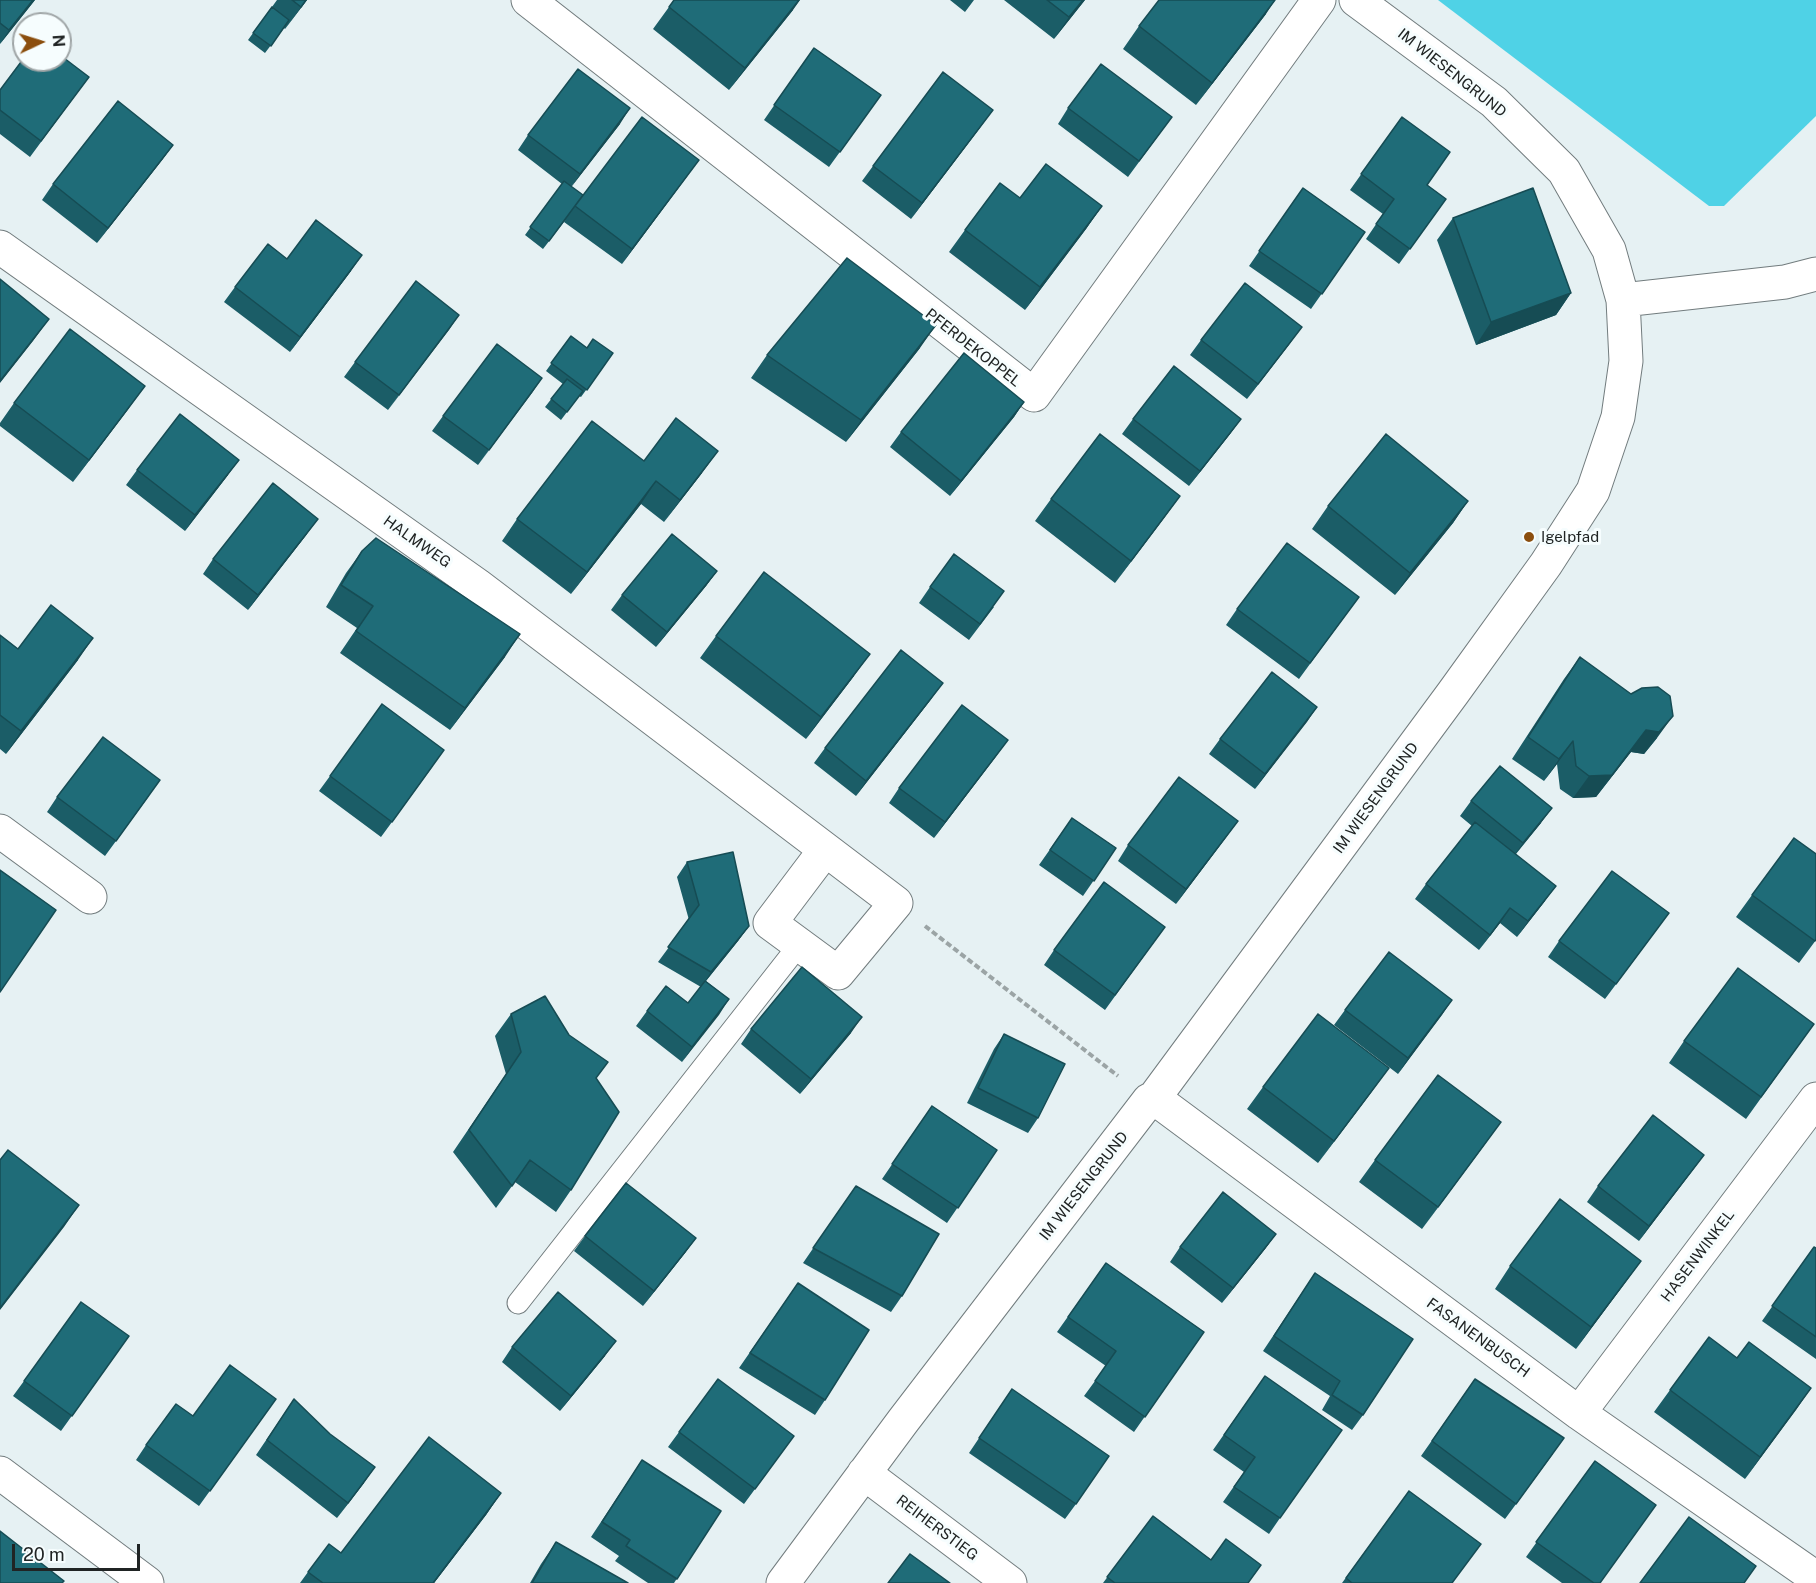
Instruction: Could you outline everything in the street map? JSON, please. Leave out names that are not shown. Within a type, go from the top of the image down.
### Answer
[{"type":"street","name":"PFERDEKOPPEL","points":[[528,0],[1034,395],[1319,0]]},
{"type":"street","name":"IM WIESENGRUND","points":[[783,1583],[864,1473],[1152,1099],[1453,693],[1546,564],[1593,491],[1618,417],[1626,361],[1623,300],[1609,250],[1564,171],[1494,102],[1356,0]]},
{"type":"street","name":"HALMWEG","points":[[0,247],[477,585],[896,903]]},
{"type":"street","points":[[1623,300],[1785,282],[1816,274]]},
{"type":"street","points":[[0,831],[90,897]]},
{"type":"street","points":[[825,850],[770,923],[838,974],[896,903]]},
{"type":"street","name":"FASANENBUSCH","points":[[1152,1099],[1579,1413],[1813,1574]]},
{"type":"street","name":"HASENWINKEL","points":[[1579,1413],[1816,1099]]},
{"type":"street","points":[[0,1473],[147,1583]]},
{"type":"street","name":"REIHERSTIEG","points":[[864,1473],[1010,1583]]},
{"type":"lane","points":[[518,1303],[800,945]]},
{"type":"path","points":[[896,903],[1152,1099]]},
{"type":"shaded area","points":[[1438,0],[1816,0],[1816,116],[1724,206],[1709,206]]},
{"type":"building","points":[[0,0],[33,0],[23,12],[12,12],[12,26],[9,30],[0,23]]},
{"type":"building","points":[[292,0],[306,0],[301,7]]},
{"type":"building","points":[[674,0],[799,0],[745,68],[669,7]]},
{"type":"building","points":[[1047,0],[1083,0],[1069,17]]},
{"type":"building","points":[[1159,0],[1275,0],[1212,83],[1139,26]]},
{"type":"building","points":[[272,7],[289,20],[271,46],[253,33]]},
{"type":"building","points":[[814,48],[881,95],[840,152],[774,105]]},
{"type":"building","points":[[72,64],[89,77],[41,141],[0,110],[0,90],[14,72],[72,72]]},
{"type":"building","points":[[1101,64],[1172,117],[1139,161],[1068,108]]},
{"type":"building","points":[[578,69],[630,108],[580,174],[528,135]]},
{"type":"building","points":[[943,72],[993,110],[922,203],[873,166]]},
{"type":"building","points":[[118,101],[173,145],[108,228],[53,184]]},
{"type":"building","points":[[642,117],[699,160],[632,249],[575,206]]},
{"type":"building","points":[[1402,117],[1450,152],[1427,185],[1446,199],[1410,249],[1376,224],[1394,199],[1361,174]]},
{"type":"building","points":[[1046,164],[1102,206],[1040,287],[965,230],[1000,183],[1020,198]]},
{"type":"building","points":[[564,181],[583,195],[549,241],[530,227]]},
{"type":"building","points":[[1303,188],[1365,232],[1322,294],[1259,251]]},
{"type":"building","points":[[1533,188],[1571,293],[1491,322],[1453,218]]},
{"type":"building","points":[[316,220],[362,255],[300,337],[235,287],[268,244],[287,259]]},
{"type":"building","points":[[847,258],[936,325],[861,420],[767,355]]},
{"type":"building","points":[[0,279],[49,319],[0,381]]},
{"type":"building","points":[[416,281],[459,315],[399,395],[355,362]]},
{"type":"building","points":[[1245,283],[1302,327],[1258,384],[1201,340]]},
{"type":"building","points":[[70,329],[145,386],[89,460],[14,403]]},
{"type":"building","points":[[571,336],[587,348],[593,339],[613,353],[587,390],[551,363]]},
{"type":"building","points":[[497,344],[542,378],[489,450],[443,416]]},
{"type":"building","points":[[964,353],[1024,402],[961,481],[901,432]]},
{"type":"building","points":[[1174,366],[1241,419],[1200,471],[1133,419]]},
{"type":"building","points":[[567,379],[583,391],[567,412],[551,399]]},
{"type":"building","points":[[180,414],[239,460],[195,515],[137,470]]},
{"type":"building","points":[[676,418],[718,451],[680,500],[656,481],[587,572],[517,519],[592,421],[644,461]]},
{"type":"building","points":[[1100,434],[1180,496],[1131,561],[1051,499]]},
{"type":"building","points":[[1386,434],[1468,501],[1410,573],[1328,506]]},
{"type":"building","points":[[273,483],[318,519],[258,595],[213,559]]},
{"type":"building","points":[[672,534],[717,571],[667,632],[622,595]]},
{"type":"building","points":[[376,538],[520,634],[465,708],[356,631],[373,606],[341,585],[362,551]]},
{"type":"building","points":[[1287,543],[1359,597],[1310,663],[1237,609]]},
{"type":"building","points":[[954,554],[1004,591],[980,624],[930,587]]},
{"type":"building","points":[[764,572],[870,654],[821,717],[716,636]]},
{"type":"building","points":[[51,605],[93,638],[21,731],[0,715],[0,635],[18,649]]},
{"type":"building","points":[[901,650],[943,683],[866,781],[825,748]]},
{"type":"building","points":[[1580,657],[1631,694],[1642,688],[1658,687],[1670,696],[1673,716],[1659,732],[1646,730],[1612,775],[1589,776],[1576,766],[1573,741],[1559,759],[1528,737]]},
{"type":"building","points":[[1272,672],[1317,707],[1265,774],[1220,739]]},
{"type":"building","points":[[382,704],[444,750],[392,822],[330,776]]},
{"type":"building","points":[[962,705],[1008,740],[945,822],[899,788]]},
{"type":"building","points":[[103,737],[160,780],[116,841],[57,797]]},
{"type":"building","points":[[1500,766],[1552,808],[1523,843],[1471,801]]},
{"type":"building","points":[[1179,777],[1238,821],[1186,889],[1128,845]]},
{"type":"building","points":[[1072,818],[1116,848],[1094,881],[1050,850]]},
{"type":"building","points":[[1475,822],[1556,886],[1528,921],[1510,908],[1490,935],[1426,884]]},
{"type":"building","points":[[1794,838],[1816,854],[1815,941],[1752,895]]},
{"type":"building","points":[[733,852],[749,926],[711,972],[668,947],[699,905],[687,862]]},
{"type":"building","points":[[0,870],[56,910],[0,992]]},
{"type":"building","points":[[1612,871],[1669,913],[1616,984],[1559,941]]},
{"type":"building","points":[[1104,882],[1165,927],[1115,995],[1054,950]]},
{"type":"building","points":[[1389,952],[1452,1000],[1408,1058],[1345,1010]]},
{"type":"building","points":[[802,967],[862,1017],[811,1079],[751,1029]]},
{"type":"building","points":[[1738,968],[1814,1024],[1761,1097],[1684,1041]]},
{"type":"building","points":[[705,981],[729,999],[692,1047],[647,1011],[666,986],[688,1003]]},
{"type":"building","points":[[545,996],[569,1035],[608,1062],[596,1078],[619,1112],[571,1190],[530,1160],[512,1186],[469,1130],[521,1052],[511,1014]]},
{"type":"building","points":[[1318,1014],[1389,1068],[1334,1141],[1263,1087]]},
{"type":"building","points":[[1004,1034],[1065,1064],[1038,1118],[978,1088]]},
{"type":"building","points":[[1438,1075],[1501,1122],[1438,1207],[1375,1160]]},
{"type":"building","points":[[932,1106],[997,1150],[958,1208],[892,1164]]},
{"type":"building","points":[[1653,1115],[1704,1155],[1649,1226],[1598,1186]]},
{"type":"building","points":[[8,1150],[79,1205],[0,1308],[0,1160]]},
{"type":"building","points":[[626,1183],[696,1238],[654,1291],[585,1236]]},
{"type":"building","points":[[856,1186],[939,1234],[902,1296],[813,1248]]},
{"type":"building","points":[[1223,1192],[1276,1234],[1233,1288],[1180,1247]]},
{"type":"building","points":[[1560,1199],[1641,1261],[1591,1327],[1510,1266]]},
{"type":"building","points":[[1814,1247],[1816,1248],[1816,1337],[1772,1306]]},
{"type":"building","points":[[1106,1263],[1204,1332],[1145,1417],[1095,1381],[1116,1351],[1068,1317]]},
{"type":"building","points":[[1315,1273],[1413,1339],[1363,1415],[1332,1395],[1340,1381],[1274,1336]]},
{"type":"building","points":[[798,1283],[869,1330],[825,1400],[750,1353]]},
{"type":"building","points":[[558,1292],[616,1341],[571,1396],[512,1347]]},
{"type":"building","points":[[81,1302],[129,1336],[72,1416],[24,1381]]},
{"type":"building","points":[[1709,1337],[1737,1358],[1749,1342],[1811,1388],[1760,1457],[1670,1390]]},
{"type":"building","points":[[230,1365],[276,1399],[210,1491],[146,1445],[176,1404],[193,1416]]},
{"type":"building","points":[[1265,1376],[1342,1430],[1280,1518],[1234,1487],[1255,1457],[1224,1435]]},
{"type":"building","points":[[718,1379],[794,1436],[755,1489],[679,1432]]},
{"type":"building","points":[[1475,1379],[1564,1438],[1516,1504],[1432,1441]]},
{"type":"building","points":[[1012,1389],[1109,1456],[1076,1504],[979,1438]]},
{"type":"building","points":[[294,1399],[330,1434],[375,1467],[348,1503],[267,1440]]},
{"type":"building","points":[[429,1437],[501,1493],[433,1583],[323,1583],[308,1572],[329,1544],[341,1553]]},
{"type":"building","points":[[642,1460],[721,1511],[677,1579],[626,1546],[630,1540],[602,1522]]},
{"type":"building","points":[[1595,1461],[1656,1505],[1600,1583],[1594,1583],[1536,1542]]},
{"type":"building","points":[[1409,1491],[1481,1544],[1452,1583],[1352,1583],[1346,1578]]},
{"type":"building","points":[[1153,1516],[1211,1560],[1226,1539],[1261,1565],[1248,1583],[1115,1583],[1107,1577]]},
{"type":"building","points":[[1689,1517],[1756,1566],[1744,1583],[1640,1583]]},
{"type":"building","points":[[0,1531],[64,1581],[62,1583],[0,1583]]},
{"type":"building","points":[[556,1542],[628,1583],[532,1583]]},
{"type":"building","points":[[910,1554],[950,1583],[888,1583]]},
{"type":"place","name":"Igelpfad","points":[[1529,537]]}]
